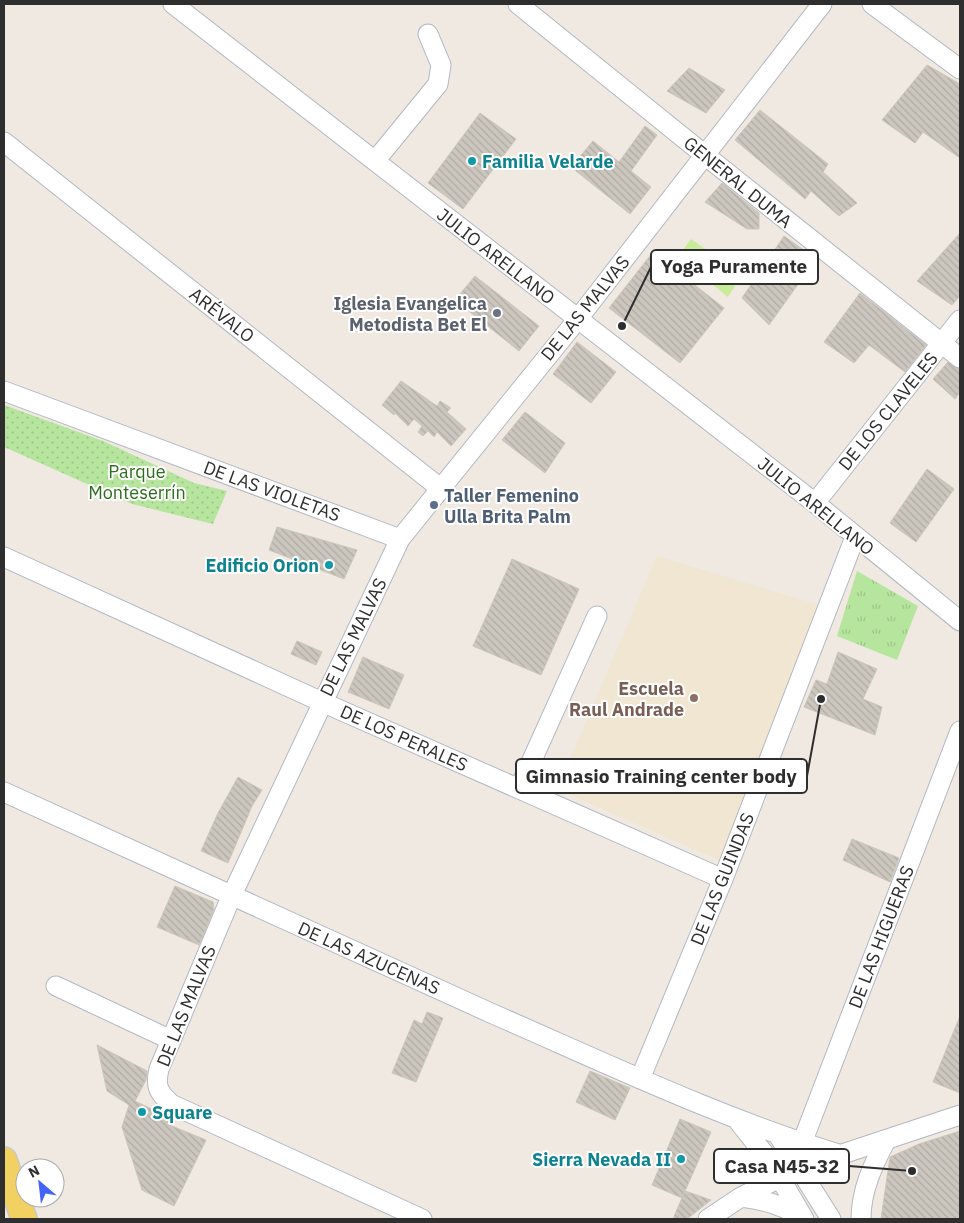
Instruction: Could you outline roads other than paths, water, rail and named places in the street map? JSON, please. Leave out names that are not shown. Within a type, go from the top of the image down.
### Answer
[{"type":"main road","points":[[4,1160],[24,1219]]},
{"type":"street","name":"JULIO ARELLANO","points":[[173,4],[577,320],[815,503],[960,621]]},
{"type":"street","name":"GENERAL DUMA","points":[[518,4],[960,358]]},
{"type":"street","name":"DE LAS MALVAS","points":[[422,1219],[171,1104],[161,1095],[157,1087],[159,1069],[231,897],[400,539],[577,320],[822,4]]},
{"type":"street","points":[[872,4],[960,69]]},
{"type":"street","points":[[375,161],[438,84],[441,65],[428,34]]},
{"type":"street","name":"ARÉVALO","points":[[4,142],[440,488]]},
{"type":"street","name":"DE LOS CLAVELES","points":[[815,503],[960,320]]},
{"type":"street","name":"DE LAS VIOLETAS","points":[[4,392],[400,539]]},
{"type":"street","name":"DE LAS GUINDAS","points":[[640,1079],[723,879],[855,537]]},
{"type":"street","name":"DE LOS PERALES","points":[[4,557],[322,702],[723,879]]},
{"type":"street","points":[[519,789],[597,616]]},
{"type":"street","name":"DE LAS HIGUERAS","points":[[802,1143],[960,731]]},
{"type":"street","name":"DE LAS AZUCENAS","points":[[4,792],[231,897],[640,1079],[778,1136],[842,1155]]},
{"type":"street","points":[[56,986],[171,1040]]},
{"type":"street","points":[[708,1219],[741,1197],[779,1176],[960,1115]]},
{"type":"street","name":"DE LAS AZUCENAS","points":[[737,1119],[760,1146],[804,1218]]},
{"type":"street","points":[[778,1136],[831,1219]]},
{"type":"street","points":[[860,1219],[861,1206],[870,1172],[886,1140]]},
{"type":"street","points":[[741,1197],[765,1200],[785,1207],[804,1218]]},
{"type":"place","name":"Familia Velarde","points":[[472,161]]},
{"type":"place","name":"Iglesia Evangelica Metodista Bet El","points":[[497,313]]},
{"type":"place","name":"Yoga Puramente","points":[[622,326]]},
{"type":"place","name":"Taller Femenino Ulla Brita Palm","points":[[434,505]]},
{"type":"place","name":"Edificio Orion","points":[[329,565]]},
{"type":"place","name":"Escuela Raul Andrade","points":[[694,698]]},
{"type":"place","name":"Gimnasio Training center body","points":[[821,699]]},
{"type":"place","name":"Square","points":[[142,1112]]},
{"type":"place","name":"Sierra Nevada II","points":[[681,1159]]},
{"type":"place","name":"Casa N45-32","points":[[912,1171]]},
{"type":"park label","name":"Parque Monteserrín","points":[[137,481]]}]
